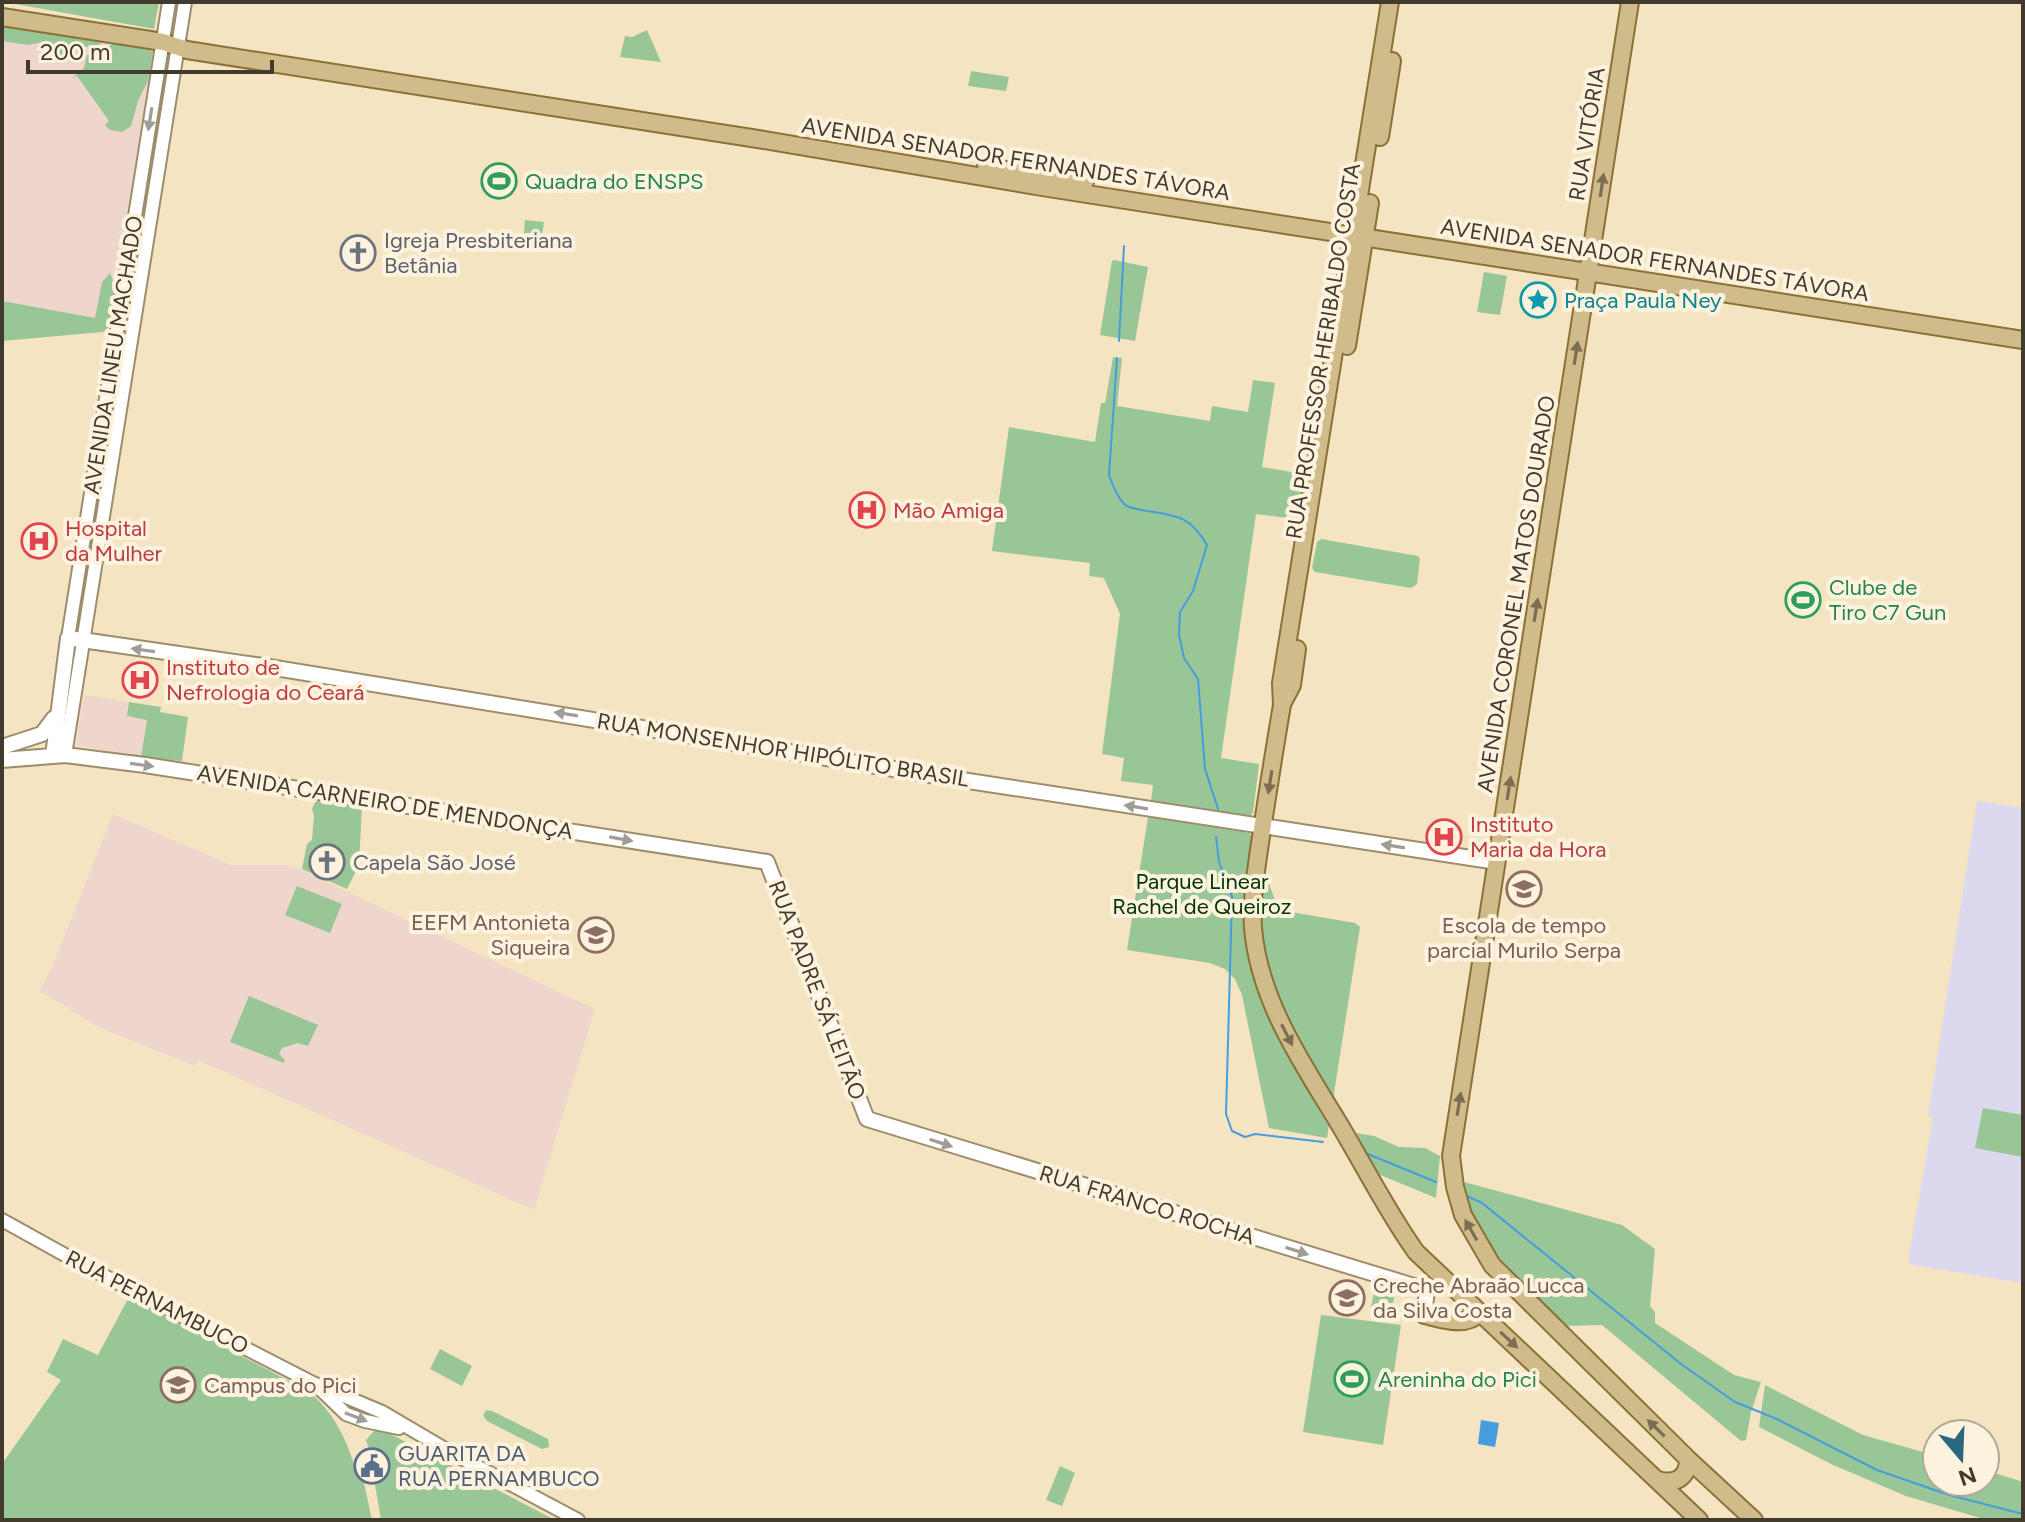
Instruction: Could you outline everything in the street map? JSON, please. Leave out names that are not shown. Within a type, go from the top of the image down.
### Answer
[{"type":"main road","name":"RUA VITÓRIA","points":[[1589,267],[1630,2]]},
{"type":"main road","name":"RUA PROFESSOR HERIBALDO COSTA","points":[[1395,3],[1326,443],[1281,683],[1282,705],[1254,888],[1253,926],[1263,980],[1305,1070],[1392,1218],[1416,1252],[1480,1313]]},
{"type":"main road","name":"AVENIDA SENADOR FERNANDES TÁVORA","points":[[2,9],[171,41]]},
{"type":"main road","name":"AVENIDA SENADOR FERNANDES TÁVORA","points":[[2,17],[171,41],[1589,267],[2023,331]]},
{"type":"main road","name":"AVENIDA SENADOR FERNANDES TÁVORA","points":[[1589,267],[2023,340]]},
{"type":"main road","name":"AVENIDA CORONEL MATOS DOURADO","points":[[1589,267],[1451,1156],[1463,1215],[1492,1265],[1748,1518]]},
{"type":"main road","name":"RUA MONSENHOR HIPÓLITO BRASIL","points":[[76,640],[263,666],[949,778],[1497,862]]},
{"type":"main road","name":"AVENIDA LINEU MACHADO","points":[[59,756],[56,714],[76,640]]},
{"type":"main road","points":[[2,747],[42,734],[56,714]]},
{"type":"main road","name":"AVENIDA CARNEIRO DE MENDONÇA","points":[[2,760],[59,756],[190,772],[767,862]]},
{"type":"main road","name":"RUA PADRE SÁ LEITÃO","points":[[767,862],[867,1119]]},
{"type":"main road","name":"RUA FRANCO ROCHA","points":[[867,1119],[1427,1290],[1424,1315]]},
{"type":"main road","points":[[1424,1315],[1463,1322],[1473,1320],[1480,1313],[1699,1520]]},
{"type":"main road","points":[[1658,1480],[1666,1482],[1681,1478],[1686,1473],[1688,1459]]},
{"type":"street","name":"AVENIDA LINEU MACHADO","points":[[76,640],[102,523],[110,470],[171,41],[169,2]]},
{"type":"street","name":"AVENIDA LINEU MACHADO","points":[[59,756],[76,640],[95,468],[171,41],[185,2]]},
{"type":"street","points":[[95,468],[110,470]]},
{"type":"street","points":[[87,521],[102,523]]},
{"type":"street","name":"RUA PERNAMBUCO","points":[[2,1220],[313,1383],[382,1412],[578,1520]]},
{"type":"shaded area","points":[[2,25],[153,51],[109,327],[2,337]]},
{"type":"shaded area","points":[[84,695],[129,702],[127,716],[147,720],[141,757],[76,745]]},
{"type":"shaded area","points":[[1977,801],[2023,808],[2023,1283],[1912,1265],[1908,1261],[1933,1118],[1928,1116]]},
{"type":"shaded area","points":[[113,814],[231,865],[287,865],[306,872],[595,1009],[534,1210],[198,1060],[195,1066],[113,1033],[44,993],[38,993],[50,972]]},
{"type":"green space","points":[[4,2],[159,2],[154,29]]},
{"type":"green space","points":[[2,25],[105,41],[93,47],[68,46],[60,62],[55,56],[60,52],[54,44],[49,47],[43,42],[28,45],[2,41]]},
{"type":"green space","points":[[647,30],[661,62],[620,57],[625,36],[632,37]]},
{"type":"green space","points":[[114,43],[153,51],[148,81],[131,126],[122,132],[110,130],[105,125],[109,121],[77,76],[72,78],[84,68],[87,55],[98,53]]},
{"type":"green space","points":[[971,71],[1009,77],[1006,91],[968,86]]},
{"type":"green space","points":[[525,220],[544,222],[540,248],[523,247]]},
{"type":"green space","points":[[1114,260],[1148,267],[1135,341],[1100,335]]},
{"type":"green space","points":[[1484,272],[1507,276],[1500,315],[1477,312]]},
{"type":"green space","points":[[110,273],[116,288],[109,327],[103,332],[2,341],[2,301],[95,318],[102,282]]},
{"type":"green space","points":[[1113,357],[1122,358],[1117,406],[1210,421],[1212,406],[1248,412],[1253,380],[1275,383],[1262,467],[1309,475],[1302,520],[1256,514],[1221,758],[1259,764],[1253,813],[1249,816],[1151,801],[1153,785],[1121,781],[1124,758],[1102,754],[1120,614],[1104,578],[1089,576],[1090,563],[992,551],[1009,427],[1095,442]]},
{"type":"green space","points":[[1321,539],[1418,556],[1417,584],[1411,588],[1315,572],[1312,568],[1317,542]]},
{"type":"green space","points":[[129,702],[161,707],[160,712],[188,717],[182,761],[141,757],[147,720],[127,716]]},
{"type":"green space","points":[[317,798],[362,805],[359,865],[347,889],[302,869],[307,844],[312,840],[312,809]]},
{"type":"green space","name":"Parque Linear Rachel de Queiroz","points":[[1148,817],[1250,833],[1278,908],[1355,923],[1360,927],[1327,1138],[1269,1128],[1242,995],[1235,979],[1225,969],[1210,963],[1127,950]]},
{"type":"green space","points":[[297,886],[342,904],[330,933],[285,915]]},
{"type":"green space","points":[[249,996],[318,1025],[308,1046],[298,1043],[282,1048],[279,1054],[284,1063],[230,1042]]},
{"type":"green space","points":[[1983,1108],[2023,1115],[2023,1157],[1975,1148]]},
{"type":"green space","points":[[1356,1133],[1374,1136],[1399,1147],[1425,1148],[1440,1156],[1436,1198],[1378,1174]]},
{"type":"green space","points":[[1464,1182],[1622,1225],[1655,1249],[1650,1306],[1655,1312],[1655,1323],[1734,1375],[1761,1382],[1746,1440],[1741,1441],[1602,1325],[1565,1326],[1517,1279],[1488,1244],[1469,1204]]},
{"type":"green space","points":[[1375,1288],[1395,1293],[1390,1318],[1370,1312]]},
{"type":"green space","name":"Campus do Pici","points":[[129,1297],[310,1392],[339,1428],[356,1470],[361,1469],[372,1520],[2,1520],[2,1464],[61,1380],[47,1372],[63,1339],[98,1355]]},
{"type":"green space","name":"Areninha do Pici","points":[[1321,1315],[1401,1325],[1383,1445],[1303,1432]]},
{"type":"green space","points":[[440,1349],[472,1366],[462,1386],[430,1369]]},
{"type":"green space","points":[[1765,1385],[1863,1435],[1921,1451],[1921,1498],[2001,1498],[2001,1475],[2023,1482],[2023,1520],[1987,1520],[1906,1496],[1831,1464],[1759,1427]]},
{"type":"green space","points":[[486,1410],[548,1439],[549,1447],[542,1449],[487,1421],[483,1415]]},
{"type":"green space","points":[[376,1429],[555,1520],[381,1520],[372,1467],[375,1466],[366,1440]]},
{"type":"green space","points":[[1060,1466],[1075,1473],[1062,1506],[1046,1500]]},
{"type":"water","points":[[1481,1420],[1499,1423],[1495,1447],[1478,1444]]},
{"type":"waterway","points":[[1119,341],[1124,246]]},
{"type":"waterway","points":[[1117,358],[1109,475],[1115,490],[1128,506],[1187,522],[1207,545],[1193,591],[1180,612],[1179,635],[1184,658],[1198,679],[1205,769],[1218,809]]},
{"type":"waterway","points":[[1216,837],[1219,862],[1232,897],[1226,1114],[1232,1131],[1245,1137],[1255,1134],[1323,1142]]},
{"type":"waterway","points":[[1363,1152],[1436,1182]]},
{"type":"waterway","points":[[1467,1196],[1482,1203],[1681,1364],[1735,1402],[1777,1419],[1877,1470],[1949,1495],[2023,1514]]},
{"type":"place","name":"Quadra do ENSPS","points":[[499,181]]},
{"type":"place","name":"Igreja Presbiteriana Betânia","points":[[358,253]]},
{"type":"place","name":"Praça Paula Ney","points":[[1538,300]]},
{"type":"place","name":"Mão Amiga","points":[[867,510]]},
{"type":"place","name":"Hospital da Mulher","points":[[39,541]]},
{"type":"place","name":"Clube de Tiro C7 Gun","points":[[1803,600]]},
{"type":"place","name":"Instituto de Nefrologia do Ceará","points":[[140,680]]},
{"type":"place","name":"Instituto Maria da Hora","points":[[1444,837]]},
{"type":"place","name":"Capela São José","points":[[327,862]]},
{"type":"place","name":"Escola de tempo parcial Murilo Serpa","points":[[1524,889]]},
{"type":"place","name":"EEFM Antonieta Siqueira","points":[[596,935]]},
{"type":"place","name":"Creche Abraão Lucca da Silva Costa","points":[[1347,1298]]},
{"type":"place","name":"Areninha do Pici","points":[[1352,1379]]},
{"type":"place","name":"Campus do Pici","points":[[178,1385]]},
{"type":"place","name":"GUARITA DA RUA PERNAMBUCO","points":[[372,1466]]}]
